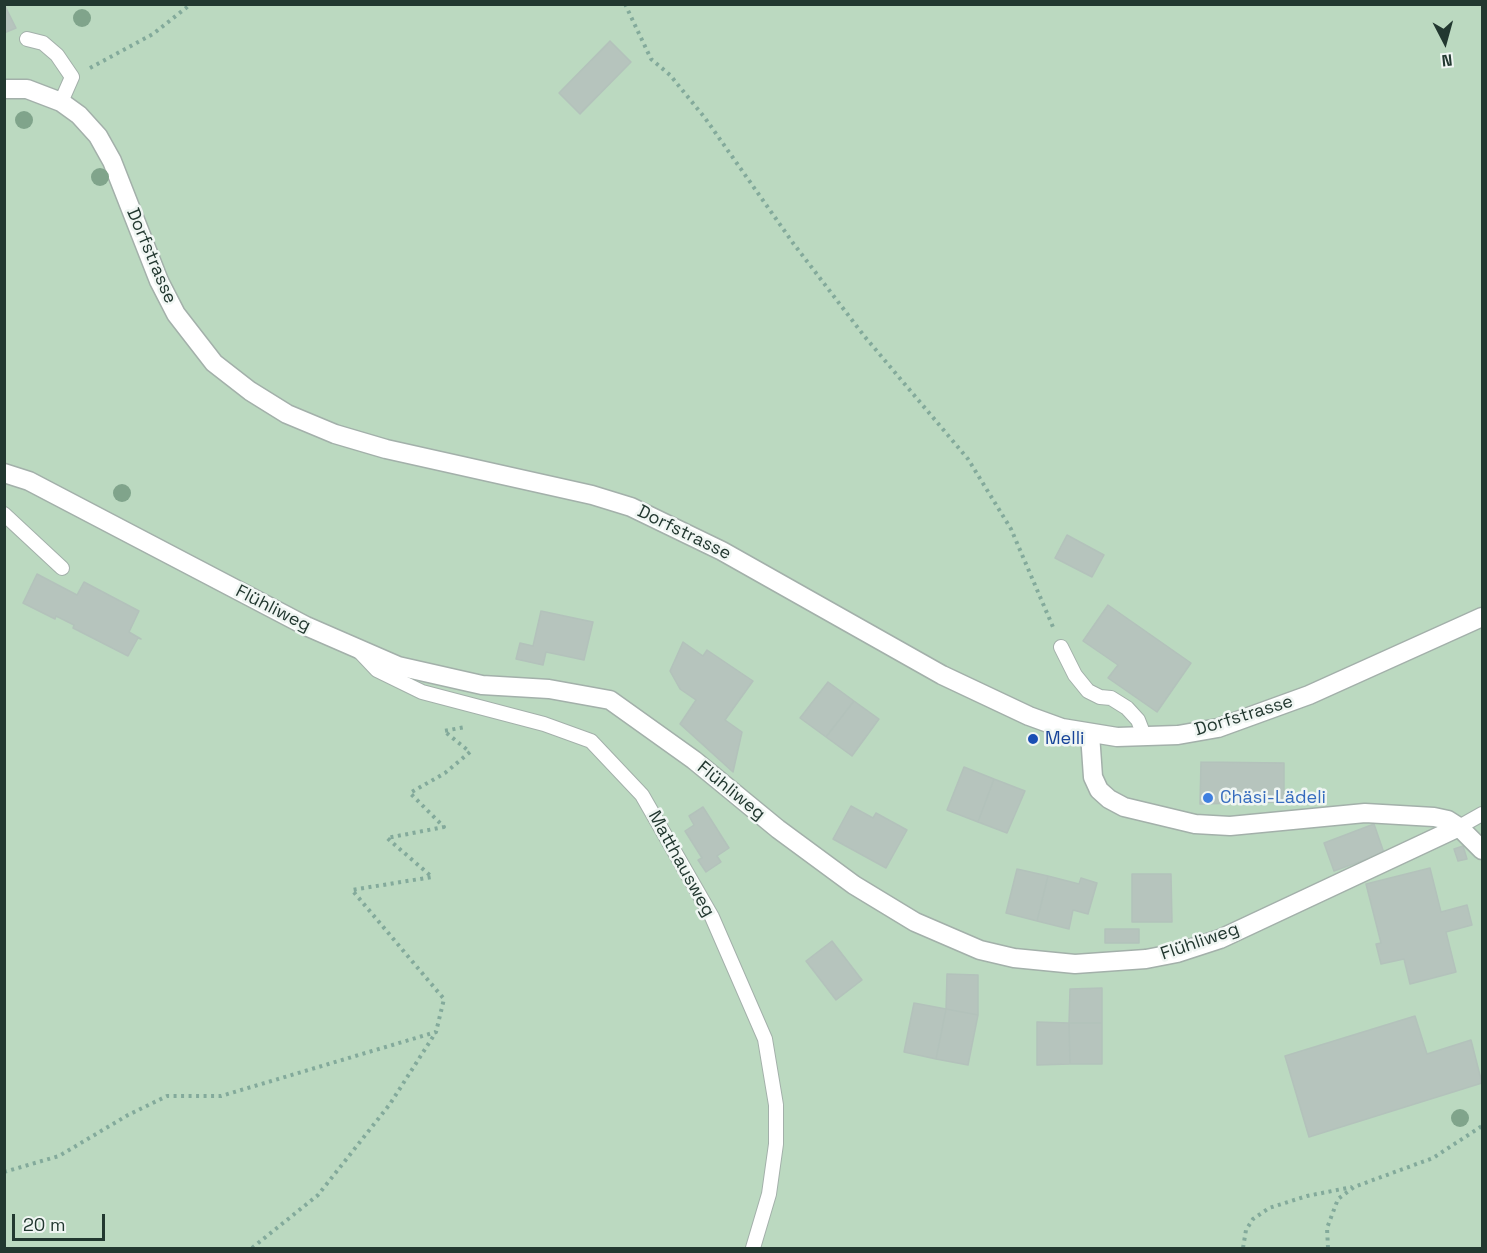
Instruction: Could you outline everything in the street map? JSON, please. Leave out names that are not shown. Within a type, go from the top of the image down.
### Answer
[{"type":"street","name":"Dorfstrasse","points":[[4,89],[27,89],[61,102],[79,115],[92,129],[112,161],[159,280],[176,314],[214,363],[250,391],[287,414],[334,434],[386,449],[592,495],[631,507],[722,551],[942,675],[989,699],[1051,724],[1090,734],[1146,738],[1218,728],[1309,695],[1482,616]]},
{"type":"street","name":"Flühliweg","points":[[4,473],[29,481],[257,601],[359,651],[420,672],[482,685],[549,689],[610,700],[694,760],[787,836],[886,906],[950,938],[1014,958],[1047,963],[1086,964],[1146,959],[1177,953],[1220,939],[1459,827]]},
{"type":"street","points":[[1090,734],[1093,777],[1099,790],[1124,807],[1195,824],[1230,826],[1365,813],[1434,817],[1448,820],[1459,827],[1482,850]]},
{"type":"lane","points":[[27,39],[43,43],[57,55],[72,77],[61,102]]},
{"type":"lane","points":[[4,514],[62,567]]},
{"type":"lane","points":[[1061,647],[1075,675],[1088,691],[1100,697],[1111,698],[1127,708],[1138,720],[1146,738]]},
{"type":"lane","name":"Matthausweg","points":[[359,651],[377,670],[422,692],[505,714],[591,741],[642,795],[712,917],[765,1039],[776,1105],[776,1144],[768,1194],[753,1248]]},
{"type":"lane","points":[[1459,827],[1482,814]]},
{"type":"path","points":[[72,77],[153,34],[191,4]]},
{"type":"path","points":[[625,4],[651,59],[670,75],[705,117],[793,243],[865,337],[968,459],[1011,529],[1061,647]]},
{"type":"path","points":[[252,1248],[318,1195],[390,1104],[436,1032],[444,999],[352,890],[432,877],[387,838],[444,827],[410,793],[446,773],[470,752],[444,731],[488,724],[505,714]]},
{"type":"path","points":[[4,1172],[59,1156],[128,1115],[167,1096],[221,1096],[436,1032]]},
{"type":"path","points":[[1244,1248],[1246,1230],[1253,1219],[1269,1208],[1307,1196],[1354,1187],[1432,1158],[1462,1141],[1482,1126]]},
{"type":"path","points":[[1328,1248],[1327,1228],[1331,1212],[1338,1199],[1354,1187]]},
{"type":"green space","points":[[5,5],[1482,5],[1482,1248],[5,1248]]},
{"type":"building","points":[[4,4],[16,28],[4,33]]},
{"type":"building","points":[[610,41],[631,62],[580,114],[559,93]]},
{"type":"building","points":[[1067,535],[1104,555],[1092,577],[1055,558]]},
{"type":"building","points":[[37,574],[77,595],[84,582],[139,611],[129,632],[141,639],[138,638],[128,656],[73,628],[74,625],[56,616],[55,619],[23,603]]},
{"type":"building","points":[[1108,605],[1191,663],[1157,712],[1108,678],[1118,665],[1083,641]]},
{"type":"building","points":[[541,611],[593,622],[584,660],[546,652],[543,665],[516,659],[520,643],[533,646]]},
{"type":"building","points":[[683,642],[703,656],[707,650],[753,681],[725,720],[742,732],[733,772],[680,724],[696,700],[680,689],[670,671]]},
{"type":"building","points":[[828,682],[854,701],[826,737],[800,718]]},
{"type":"building","points":[[854,701],[879,719],[852,756],[826,737]]},
{"type":"building","points":[[1201,762],[1284,763],[1284,802],[1200,804]]},
{"type":"building","points":[[964,767],[994,779],[978,822],[947,810]]},
{"type":"building","points":[[994,779],[1025,791],[1007,833],[978,822]]},
{"type":"building","points":[[851,806],[873,818],[876,813],[907,830],[886,868],[833,839]]},
{"type":"building","points":[[703,807],[729,848],[717,856],[721,862],[706,872],[698,860],[702,858],[685,831],[694,825],[689,816]]},
{"type":"building","points":[[1374,824],[1384,853],[1334,871],[1324,843]]},
{"type":"building","points":[[1463,846],[1467,859],[1458,861],[1454,849]]},
{"type":"building","points":[[1430,868],[1441,912],[1467,905],[1472,925],[1446,932],[1456,972],[1410,984],[1404,959],[1381,964],[1376,944],[1381,943],[1366,884]]},
{"type":"building","points":[[1017,869],[1048,876],[1037,921],[1006,913]]},
{"type":"building","points":[[1132,874],[1171,874],[1172,922],[1132,922]]},
{"type":"building","points":[[1048,876],[1079,884],[1081,878],[1097,883],[1088,914],[1073,910],[1069,929],[1037,921]]},
{"type":"building","points":[[1105,929],[1139,929],[1139,943],[1105,943]]},
{"type":"building","points":[[832,941],[862,980],[836,1000],[806,961]]},
{"type":"building","points":[[947,974],[978,975],[978,1015],[946,1009]]},
{"type":"building","points":[[1102,988],[1102,1023],[1069,1023],[1070,989]]},
{"type":"building","points":[[914,1003],[946,1009],[936,1059],[904,1052]]},
{"type":"building","points":[[946,1009],[978,1015],[968,1065],[936,1059]]},
{"type":"building","points":[[1415,1016],[1427,1054],[1471,1040],[1482,1083],[1309,1137],[1285,1056]]},
{"type":"building","points":[[1037,1022],[1069,1023],[1070,1064],[1037,1065]]},
{"type":"building","points":[[1069,1023],[1102,1023],[1102,1064],[1070,1064]]},
{"type":"place","name":"Melli","points":[[1033,739]]},
{"type":"place","name":"Chäsi-Lädeli","points":[[1208,798]]}]
